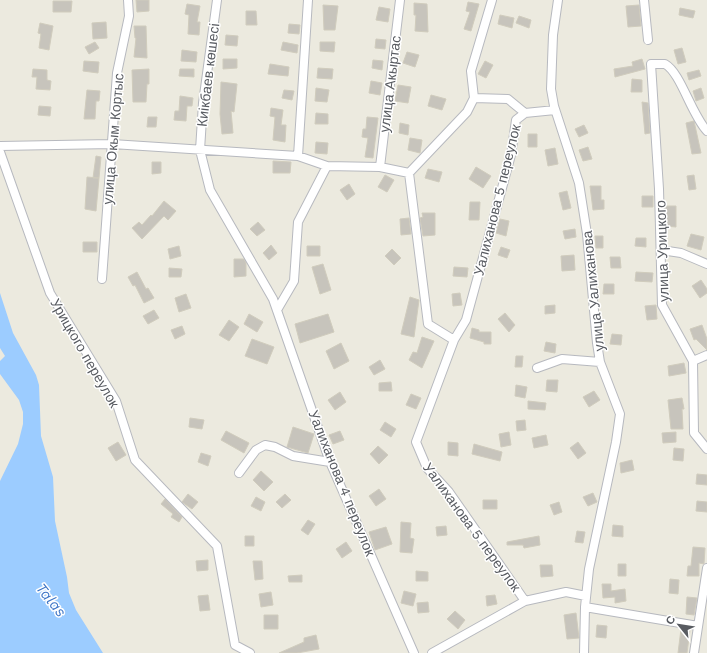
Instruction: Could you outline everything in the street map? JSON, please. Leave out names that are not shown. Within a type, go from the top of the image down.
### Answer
[{"type":"street","name":"улица Окым Кортыс","points":[[102,279],[117,73],[129,16],[128,0]]},
{"type":"street","name":"Киікбаев көшесі","points":[[200,150],[203,103],[217,0]]},
{"type":"street","points":[[298,156],[308,0]]},
{"type":"street","name":"улица Акыртас","points":[[380,167],[400,0]]},
{"type":"street","points":[[409,173],[467,112],[474,98],[471,71],[492,0]]},
{"type":"street","name":"улица Уалиханова","points":[[558,0],[553,35],[551,89],[555,110],[579,183],[587,234],[600,362],[620,414],[616,442],[589,569],[585,607],[584,653]]},
{"type":"street","points":[[644,0],[648,40]]},
{"type":"street","name":"улица Урицкого","points":[[707,131],[694,114],[675,74],[664,64],[651,64],[659,189],[662,305],[693,361],[694,433],[707,450]]},
{"type":"street","points":[[474,98],[508,99],[525,113]]},
{"type":"street","name":"Уалиханова 5 переулок","points":[[525,601],[449,492],[427,468],[416,442],[454,340],[466,320],[511,155],[516,120],[525,113],[555,110]]},
{"type":"street","points":[[0,146],[112,144],[298,156],[327,166],[380,167],[409,173]]},
{"type":"street","name":"Уалиханова 4 переулок","points":[[200,150],[210,190],[273,299],[330,462],[414,653]]},
{"type":"street","name":"Урицкого переулок","points":[[0,152],[50,293],[116,401],[135,460],[217,546],[235,645],[250,653]]},
{"type":"street","points":[[277,310],[294,281],[298,222],[327,166]]},
{"type":"street","points":[[409,173],[428,324],[454,340]]},
{"type":"street","points":[[661,250],[681,253],[707,264]]},
{"type":"street","points":[[693,361],[707,355]]},
{"type":"street","points":[[537,368],[562,359],[600,362]]},
{"type":"street","points":[[239,472],[256,450],[265,445],[275,447],[293,456],[330,462]]},
{"type":"street","points":[[694,653],[707,568]]},
{"type":"street","points":[[432,653],[525,601],[566,592],[586,596]]},
{"type":"street","points":[[585,607],[698,626]]},
{"type":"water","name":"Talas","points":[[0,293],[13,333],[36,375],[39,385],[41,436],[53,477],[55,521],[69,593],[76,610],[103,653],[0,653],[0,481],[18,444],[23,424],[23,412],[19,400],[0,374],[0,361],[5,356],[0,348]]},
{"type":"building","points":[[136,0],[149,0],[149,11],[137,12]]},
{"type":"building","points":[[53,1],[72,1],[71,12],[53,12]]},
{"type":"building","points":[[468,2],[479,4],[471,31],[464,29],[470,12],[466,11]]},
{"type":"building","points":[[414,3],[427,4],[428,32],[415,31],[416,15],[414,15]]},
{"type":"building","points":[[187,4],[200,6],[197,22],[200,22],[199,35],[188,34],[189,15],[185,14]]},
{"type":"building","points":[[323,5],[338,6],[335,30],[324,30]]},
{"type":"building","points":[[639,5],[641,26],[628,27],[626,6]]},
{"type":"building","points":[[379,7],[390,9],[388,22],[376,20]]},
{"type":"building","points":[[680,8],[695,11],[693,18],[679,15]]},
{"type":"building","points":[[246,11],[256,11],[257,25],[246,25]]},
{"type":"building","points":[[500,15],[514,18],[512,28],[498,24]]},
{"type":"building","points":[[519,16],[531,20],[529,28],[516,23]]},
{"type":"building","points":[[106,22],[107,38],[93,39],[92,23]]},
{"type":"building","points":[[40,23],[53,26],[49,50],[39,48],[41,34],[38,33]]},
{"type":"building","points":[[289,24],[300,25],[299,34],[288,33]]},
{"type":"building","points":[[134,26],[146,26],[147,58],[134,57],[136,38]]},
{"type":"building","points":[[226,35],[238,36],[237,46],[225,45]]},
{"type":"building","points":[[376,39],[386,40],[385,49],[375,48]]},
{"type":"building","points":[[95,42],[99,48],[89,54],[85,47]]},
{"type":"building","points":[[283,42],[298,45],[297,53],[281,50]]},
{"type":"building","points":[[320,42],[335,42],[334,52],[320,51]]},
{"type":"building","points":[[682,48],[686,62],[678,64],[674,50]]},
{"type":"building","points":[[182,50],[197,52],[196,62],[181,61]]},
{"type":"building","points":[[407,52],[419,55],[415,67],[403,63]]},
{"type":"building","points":[[223,59],[237,59],[237,68],[223,69]]},
{"type":"building","points":[[642,59],[645,69],[615,77],[614,69],[633,66],[632,62]]},
{"type":"building","points":[[373,60],[383,61],[382,70],[372,68]]},
{"type":"building","points":[[84,61],[99,62],[98,73],[83,71]]},
{"type":"building","points":[[485,61],[493,65],[486,78],[478,74]]},
{"type":"building","points":[[270,64],[289,67],[288,76],[268,74]]},
{"type":"building","points":[[318,68],[333,69],[332,79],[317,78]]},
{"type":"building","points":[[33,69],[47,70],[47,80],[51,81],[50,90],[36,89],[37,77],[32,77]]},
{"type":"building","points":[[149,69],[149,84],[147,84],[146,102],[133,102],[132,70]]},
{"type":"building","points":[[180,69],[194,69],[194,77],[179,76]]},
{"type":"building","points":[[699,70],[701,76],[689,80],[687,73]]},
{"type":"building","points":[[632,79],[642,80],[642,92],[631,92]]},
{"type":"building","points":[[371,81],[382,83],[380,95],[369,93]]},
{"type":"building","points":[[221,82],[237,84],[234,112],[231,111],[233,133],[222,134],[220,114]]},
{"type":"building","points":[[398,85],[411,87],[408,103],[395,101]]},
{"type":"building","points":[[316,88],[329,90],[327,102],[315,101]]},
{"type":"building","points":[[701,88],[704,98],[696,101],[693,91]]},
{"type":"building","points":[[87,90],[100,91],[99,101],[96,101],[95,119],[84,119]]},
{"type":"building","points":[[284,90],[294,91],[292,100],[282,98]]},
{"type":"building","points":[[431,95],[446,99],[442,110],[428,106]]},
{"type":"building","points":[[180,96],[193,98],[192,106],[187,106],[186,121],[174,120],[175,111],[179,111]]},
{"type":"building","points":[[642,102],[648,103],[650,133],[645,134]]},
{"type":"building","points":[[39,106],[51,107],[50,116],[38,115]]},
{"type":"building","points":[[271,108],[283,110],[281,125],[286,125],[285,142],[273,140],[275,117],[270,116]]},
{"type":"building","points":[[316,113],[328,114],[328,124],[315,124]]},
{"type":"building","points":[[148,117],[157,117],[156,127],[147,127]]},
{"type":"building","points":[[367,117],[378,118],[373,158],[365,157],[368,138],[362,137],[363,129],[366,129]]},
{"type":"building","points":[[694,121],[701,153],[692,154],[686,123]]},
{"type":"building","points":[[400,123],[409,125],[408,135],[399,133]]},
{"type":"building","points":[[584,125],[588,133],[579,137],[575,129]]},
{"type":"building","points":[[528,134],[537,134],[537,147],[528,147]]},
{"type":"building","points":[[410,138],[422,140],[420,153],[408,150]]},
{"type":"building","points":[[316,142],[328,143],[327,154],[315,153]]},
{"type":"building","points":[[588,147],[592,159],[583,161],[579,150]]},
{"type":"building","points":[[555,148],[558,164],[548,166],[545,150]]},
{"type":"building","points":[[96,156],[101,157],[99,178],[93,178]]},
{"type":"building","points":[[273,161],[291,162],[290,173],[273,173]]},
{"type":"building","points":[[152,162],[161,162],[161,173],[152,174]]},
{"type":"building","points":[[476,167],[491,176],[483,188],[469,179]]},
{"type":"building","points":[[428,169],[442,172],[439,182],[425,178]]},
{"type":"building","points":[[385,175],[394,180],[387,192],[378,187]]},
{"type":"building","points":[[694,175],[696,189],[689,190],[687,176]]},
{"type":"building","points":[[87,177],[99,178],[96,211],[85,209]]},
{"type":"building","points":[[349,184],[355,194],[347,200],[340,190]]},
{"type":"building","points":[[590,186],[601,186],[601,200],[604,200],[604,209],[593,210]]},
{"type":"building","points":[[567,191],[571,208],[563,210],[559,193]]},
{"type":"building","points":[[642,196],[653,196],[653,207],[642,207]]},
{"type":"building","points":[[164,201],[176,211],[168,220],[164,216],[142,239],[132,228],[139,222],[142,225],[151,215],[152,216]]},
{"type":"building","points":[[470,202],[480,202],[479,220],[469,220]]},
{"type":"building","points":[[665,206],[676,206],[676,227],[665,226]]},
{"type":"building","points":[[422,213],[435,213],[435,235],[423,236],[420,218],[423,217]]},
{"type":"building","points":[[409,218],[411,234],[401,235],[400,219]]},
{"type":"building","points":[[500,219],[509,221],[506,236],[496,233]]},
{"type":"building","points":[[258,222],[265,230],[257,236],[250,229]]},
{"type":"building","points":[[575,229],[576,237],[565,239],[563,231]]},
{"type":"building","points":[[691,234],[704,237],[701,250],[687,246]]},
{"type":"building","points":[[595,236],[603,236],[603,248],[596,248]]},
{"type":"building","points":[[636,238],[646,238],[646,247],[635,246]]},
{"type":"building","points":[[83,242],[97,242],[97,252],[83,252]]},
{"type":"building","points":[[271,245],[277,253],[269,260],[263,253]]},
{"type":"building","points":[[179,246],[181,256],[170,259],[168,249]]},
{"type":"building","points":[[307,246],[320,246],[320,256],[307,256]]},
{"type":"building","points":[[501,247],[510,250],[507,258],[498,255]]},
{"type":"building","points":[[392,249],[401,258],[394,265],[385,256]]},
{"type":"building","points":[[574,255],[575,270],[562,271],[561,256]]},
{"type":"building","points":[[610,257],[620,257],[621,268],[611,268]]},
{"type":"building","points":[[234,259],[244,259],[246,263],[246,276],[234,277]]},
{"type":"building","points":[[323,264],[331,290],[320,294],[312,267]]},
{"type":"building","points":[[454,267],[468,268],[467,277],[453,276]]},
{"type":"building","points":[[169,268],[182,269],[181,277],[169,277]]},
{"type":"building","points":[[137,272],[146,289],[148,288],[154,298],[144,303],[135,285],[133,286],[128,277]]},
{"type":"building","points":[[636,272],[653,273],[652,282],[635,281]]},
{"type":"building","points":[[701,280],[707,289],[707,293],[700,298],[692,286]]},
{"type":"building","points":[[604,284],[614,284],[614,294],[603,294]]},
{"type":"building","points":[[460,293],[462,305],[453,306],[452,294]]},
{"type":"building","points":[[186,294],[191,308],[179,312],[175,298]]},
{"type":"building","points":[[410,297],[419,300],[414,337],[401,334]]},
{"type":"building","points":[[555,305],[555,313],[545,314],[545,306]]},
{"type":"building","points":[[656,305],[657,319],[647,320],[645,306]]},
{"type":"building","points":[[154,310],[159,318],[148,324],[143,316]]},
{"type":"building","points":[[505,313],[515,325],[509,332],[498,319]]},
{"type":"building","points":[[249,314],[263,322],[257,332],[244,324]]},
{"type":"building","points":[[328,314],[334,332],[300,343],[295,324]]},
{"type":"building","points":[[229,320],[239,327],[229,341],[219,335]]},
{"type":"building","points":[[702,325],[707,339],[707,350],[696,339],[694,340],[690,329]]},
{"type":"building","points":[[182,326],[185,334],[175,339],[171,330]]},
{"type":"building","points":[[472,328],[479,330],[479,332],[491,332],[491,344],[484,344],[484,342],[470,338]]},
{"type":"building","points":[[612,334],[622,335],[621,345],[610,344]]},
{"type":"building","points":[[422,337],[434,341],[422,368],[409,360],[413,352],[417,353]]},
{"type":"building","points":[[252,339],[274,347],[267,364],[245,356]]},
{"type":"building","points":[[546,342],[556,344],[555,353],[544,351]]},
{"type":"building","points":[[341,343],[349,361],[334,369],[326,351]]},
{"type":"building","points":[[516,356],[523,356],[522,367],[515,367]]},
{"type":"building","points":[[380,360],[385,369],[374,375],[369,367]]},
{"type":"building","points":[[684,363],[686,373],[669,376],[668,366]]},
{"type":"building","points":[[547,380],[558,380],[557,392],[546,391]]},
{"type":"building","points":[[391,382],[392,391],[379,391],[379,383]]},
{"type":"building","points":[[516,385],[527,387],[525,398],[515,396]]},
{"type":"building","points":[[594,391],[600,400],[589,407],[583,397]]},
{"type":"building","points":[[340,392],[346,402],[335,410],[328,400]]},
{"type":"building","points":[[411,394],[421,398],[416,409],[406,405]]},
{"type":"building","points":[[682,398],[684,409],[682,409],[683,429],[671,429],[668,400]]},
{"type":"building","points":[[528,401],[546,403],[545,410],[528,409]]},
{"type":"building","points":[[190,418],[204,420],[202,429],[189,427]]},
{"type":"building","points":[[525,420],[526,430],[517,431],[516,421]]},
{"type":"building","points":[[385,422],[396,429],[391,437],[380,430]]},
{"type":"building","points":[[293,427],[314,434],[308,453],[287,447]]},
{"type":"building","points":[[226,431],[249,443],[244,453],[221,440]]},
{"type":"building","points":[[340,431],[344,440],[333,444],[329,435]]},
{"type":"building","points":[[509,432],[511,445],[501,447],[499,434]]},
{"type":"building","points":[[676,432],[676,442],[663,443],[662,433]]},
{"type":"building","points":[[546,435],[548,445],[534,448],[532,438]]},
{"type":"building","points":[[118,442],[126,455],[116,461],[108,448]]},
{"type":"building","points":[[448,442],[458,443],[458,456],[448,455]]},
{"type":"building","points":[[578,442],[586,453],[578,459],[570,448]]},
{"type":"building","points":[[474,444],[502,452],[500,461],[472,454]]},
{"type":"building","points":[[378,446],[388,455],[379,464],[370,454]]},
{"type":"building","points":[[674,448],[684,449],[683,461],[673,460]]},
{"type":"building","points":[[201,453],[211,456],[208,466],[198,462]]},
{"type":"building","points":[[632,460],[634,470],[621,473],[620,463]]},
{"type":"building","points":[[261,471],[273,482],[264,491],[253,480]]},
{"type":"building","points":[[697,474],[707,475],[707,485],[696,484]]},
{"type":"building","points":[[379,489],[386,499],[376,506],[369,496]]},
{"type":"building","points":[[593,493],[597,502],[588,506],[583,497]]},
{"type":"building","points":[[188,494],[198,502],[192,509],[182,502]]},
{"type":"building","points":[[285,494],[291,500],[282,508],[276,502]]},
{"type":"building","points":[[256,497],[265,502],[261,511],[251,506]]},
{"type":"building","points":[[165,499],[182,517],[179,522],[171,517],[173,514],[161,504]]},
{"type":"building","points":[[483,500],[497,500],[497,509],[483,509]]},
{"type":"building","points":[[697,501],[707,502],[707,512],[696,511]]},
{"type":"building","points":[[559,502],[562,512],[554,515],[550,505]]},
{"type":"building","points":[[308,520],[315,524],[308,535],[301,530]]},
{"type":"building","points":[[401,522],[411,523],[410,538],[414,539],[412,553],[400,552]]},
{"type":"building","points":[[613,525],[623,526],[623,537],[612,536]]},
{"type":"building","points":[[446,526],[447,535],[437,536],[436,527]]},
{"type":"building","points":[[386,527],[392,544],[375,550],[369,532]]},
{"type":"building","points":[[577,531],[585,532],[583,543],[575,542]]},
{"type":"building","points":[[245,536],[254,536],[254,546],[245,546]]},
{"type":"building","points":[[539,536],[540,545],[524,548],[523,545],[507,545],[507,542]]},
{"type":"building","points":[[346,542],[352,551],[342,558],[336,549]]},
{"type":"building","points":[[693,547],[705,548],[704,564],[699,563],[699,576],[687,576],[688,566],[691,566]]},
{"type":"building","points":[[208,560],[208,570],[197,571],[196,561]]},
{"type":"building","points":[[253,561],[262,561],[263,579],[255,580]]},
{"type":"building","points":[[618,564],[626,564],[626,576],[618,576]]},
{"type":"building","points":[[540,565],[552,565],[553,576],[541,577]]},
{"type":"building","points":[[416,571],[428,572],[428,581],[416,581]]},
{"type":"building","points":[[302,575],[302,582],[289,582],[288,576]]},
{"type":"building","points":[[670,579],[679,580],[678,594],[669,593]]},
{"type":"building","points":[[602,584],[611,584],[611,591],[625,589],[626,601],[615,603],[615,597],[603,598]]},
{"type":"building","points":[[404,591],[416,594],[413,606],[401,603]]},
{"type":"building","points":[[271,592],[273,605],[261,607],[259,594]]},
{"type":"building","points":[[208,595],[210,610],[200,611],[198,596]]},
{"type":"building","points":[[495,595],[497,604],[487,606],[486,596]]},
{"type":"building","points":[[687,597],[697,598],[694,615],[686,614]]},
{"type":"building","points":[[428,602],[429,612],[418,613],[417,603]]},
{"type":"building","points":[[455,611],[465,620],[458,629],[447,619]]},
{"type":"building","points":[[576,613],[579,638],[567,639],[564,615]]},
{"type":"building","points":[[264,615],[278,615],[278,629],[264,629]]},
{"type":"building","points":[[597,625],[607,626],[606,638],[596,637]]},
{"type":"building","points":[[681,629],[690,630],[687,653],[678,653]]},
{"type":"building","points":[[316,635],[319,649],[297,653],[279,653],[304,642],[304,638]]}]
